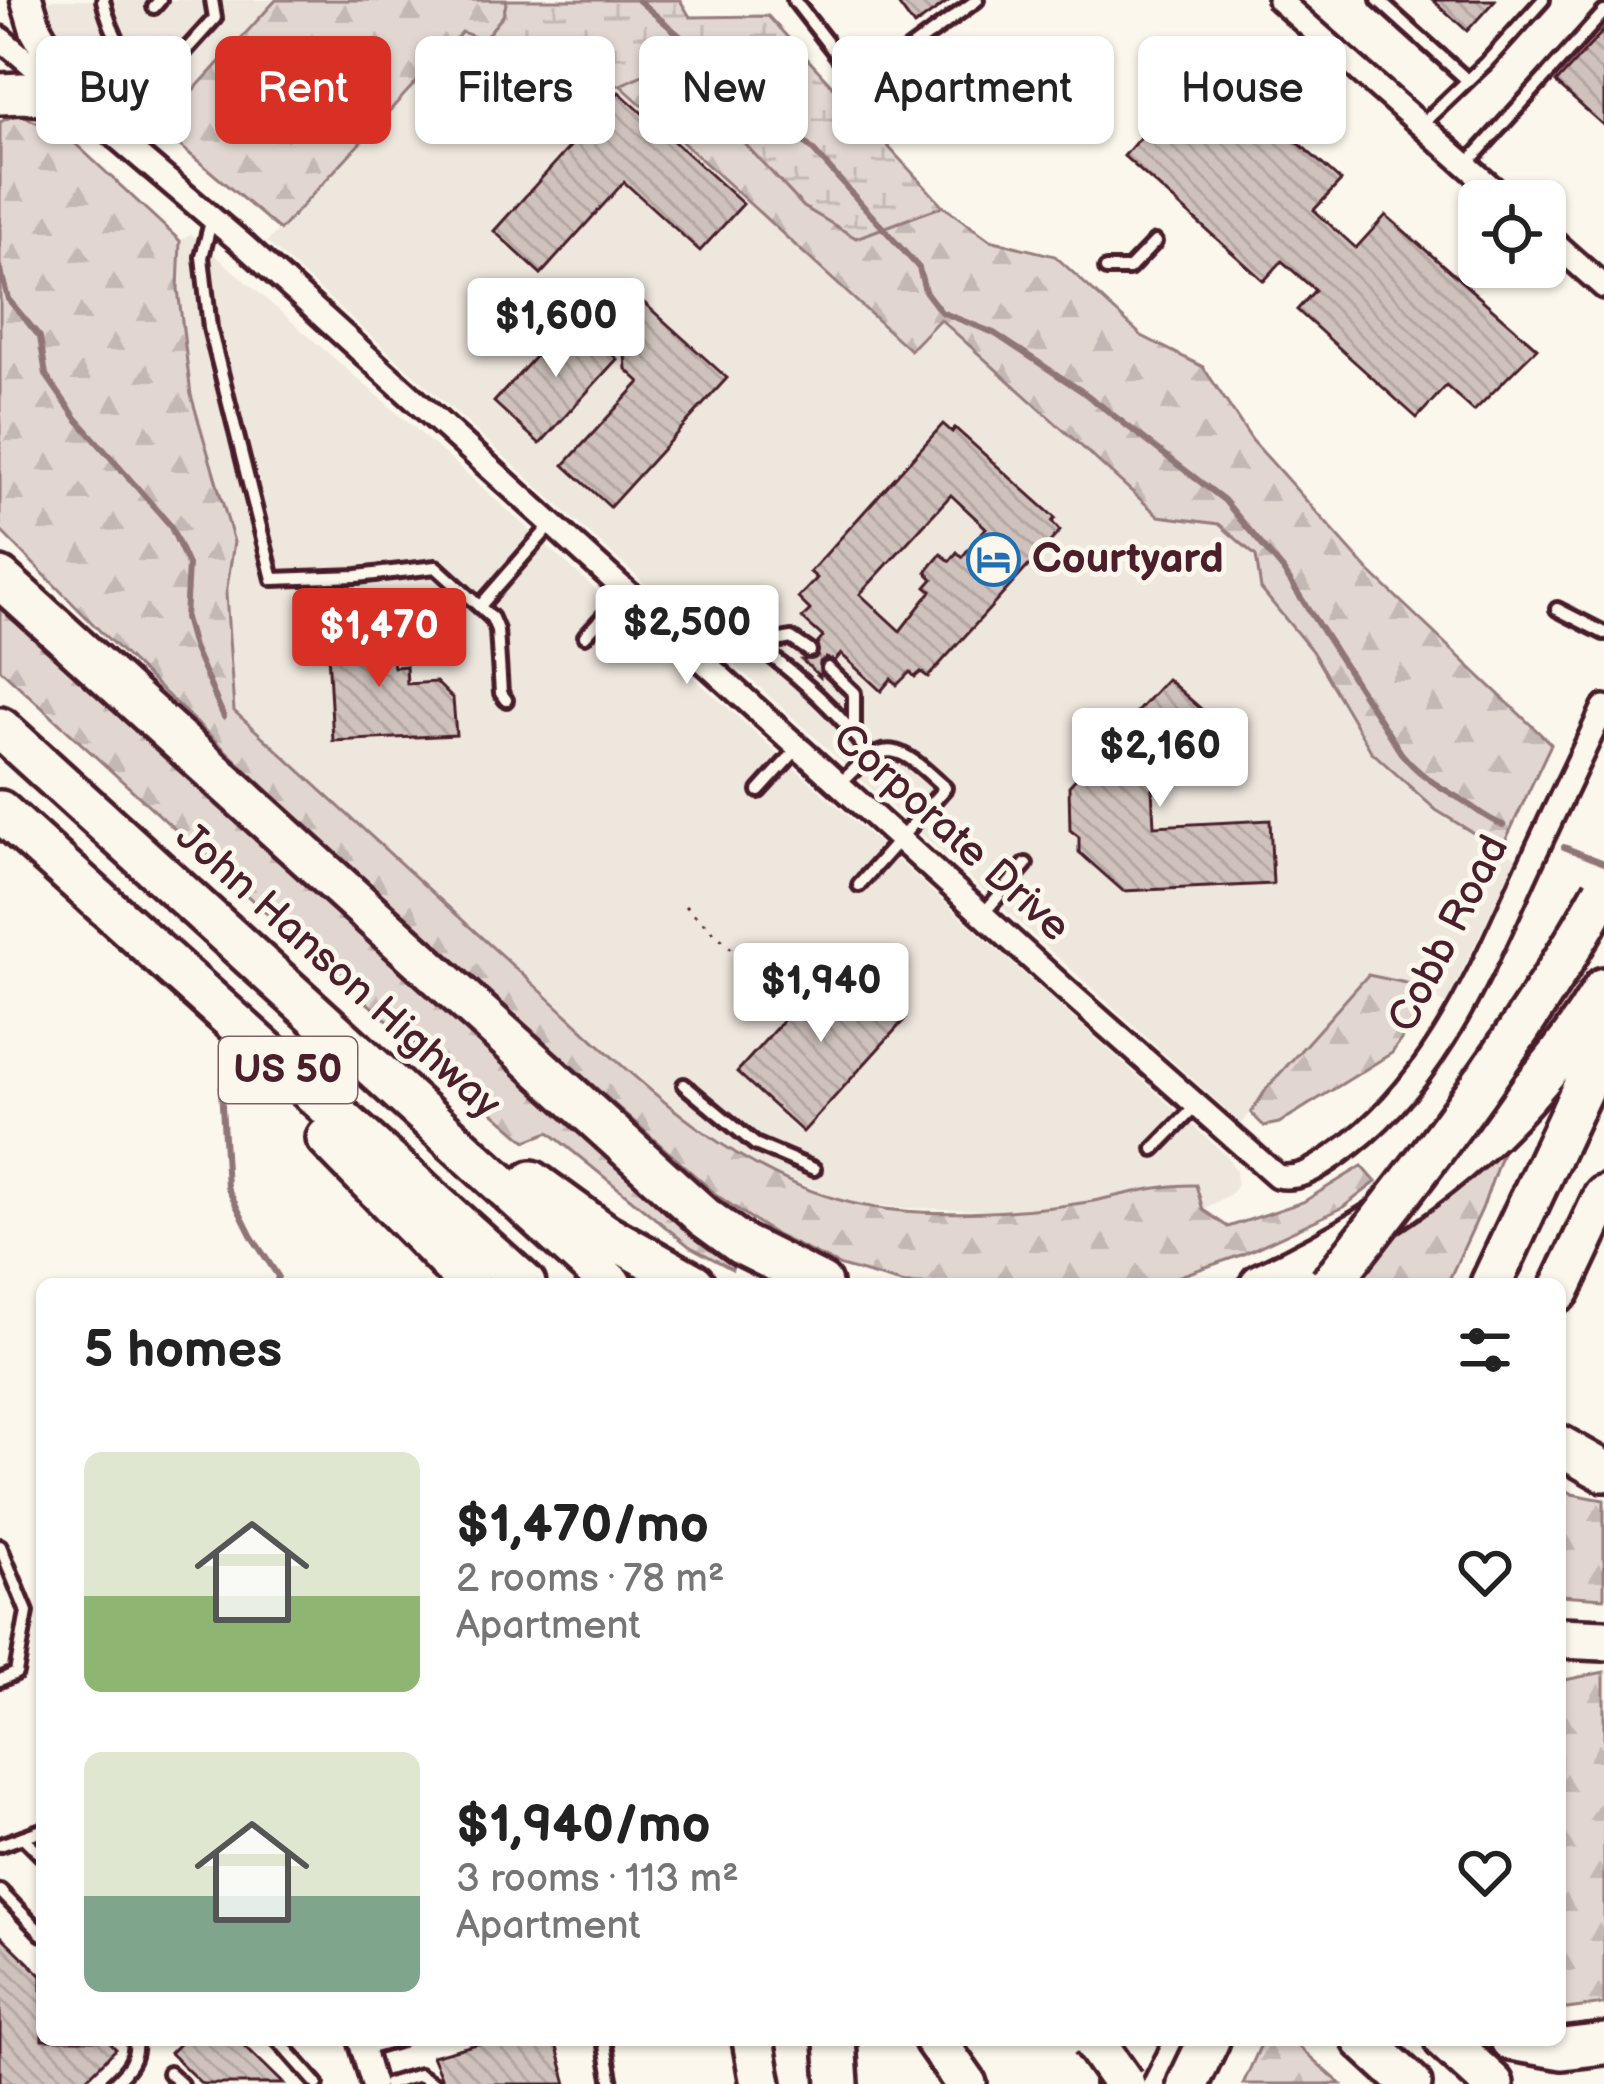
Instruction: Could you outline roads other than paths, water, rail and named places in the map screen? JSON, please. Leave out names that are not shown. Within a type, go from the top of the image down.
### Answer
[{"type":"highway","points":[[0,94],[36,94]]},
{"type":"highway","points":[[0,578],[704,1217],[741,1244],[809,1278]]},
{"type":"highway","name":"John Hanson Highway","points":[[0,728],[604,1278]]},
{"type":"highway","name":"US 50","points":[[0,811],[518,1278]]},
{"type":"highway","points":[[50,856],[464,1278]]},
{"type":"highway","points":[[1335,1278],[1466,1109],[1526,1022],[1604,891]]},
{"type":"highway","points":[[226,934],[552,1198],[604,1234],[683,1278]]},
{"type":"highway","points":[[1272,1278],[1370,1226],[1446,1172],[1526,1099],[1557,1062],[1604,988]]},
{"type":"highway","points":[[1494,1278],[1604,1042]]},
{"type":"highway","points":[[1566,1278],[1604,1196]]},
{"type":"highway","points":[[1566,1449],[1604,1471]]},
{"type":"highway","points":[[1566,1638],[1604,1640]]},
{"type":"highway","points":[[1546,2046],[1604,2044]]},
{"type":"highway","points":[[755,2046],[761,2084]]},
{"type":"highway","points":[[835,2046],[838,2084]]},
{"type":"highway","points":[[939,2046],[966,2084]]},
{"type":"highway","points":[[1098,2046],[1120,2084]]},
{"type":"highway","points":[[1120,2084],[1136,2046]]},
{"type":"highway","points":[[1187,2084],[1206,2046]]},
{"type":"highway","points":[[1370,2046],[1411,2084]]},
{"type":"highway","points":[[1451,2046],[1493,2084]]},
{"type":"main road","points":[[27,0],[39,36]]},
{"type":"street","points":[[1280,0],[1483,180]]},
{"type":"street","name":"Corporate Drive","points":[[0,38],[36,67]]},
{"type":"street","name":"Corporate Drive","points":[[127,144],[1277,1176],[1297,1176],[1321,1165]]},
{"type":"street","points":[[1566,254],[1604,287]]},
{"type":"street","name":"Cobb Road","points":[[1321,1165],[1400,1099],[1441,1043],[1466,1000],[1604,706]]},
{"type":"street","points":[[362,2046],[373,2084]]},
{"type":"lane","points":[[103,0],[117,36]]},
{"type":"lane","points":[[191,45],[215,18],[212,0]]},
{"type":"lane","points":[[794,0],[843,64],[877,73],[976,0]]},
{"type":"lane","points":[[1378,0],[1466,79]]},
{"type":"lane","points":[[1421,125],[1543,0]]},
{"type":"lane","points":[[1466,165],[1604,12]]},
{"type":"lane","points":[[212,218],[202,257],[210,328],[273,579],[436,567],[480,606],[497,630],[501,693],[506,700]]},
{"type":"lane","points":[[1106,269],[1130,268],[1155,242]]},
{"type":"lane","points":[[480,606],[550,526]]},
{"type":"lane","points":[[585,636],[626,593]]},
{"type":"lane","points":[[1557,609],[1604,634]]},
{"type":"lane","points":[[710,669],[738,633],[854,733],[870,757]]},
{"type":"lane","points":[[757,645],[791,638],[810,651]]},
{"type":"lane","points":[[828,668],[854,693],[854,733]]},
{"type":"lane","points":[[759,791],[799,747]]},
{"type":"lane","points":[[840,784],[870,757],[892,751],[907,753],[945,788],[859,885]]},
{"type":"lane","points":[[983,914],[1026,864]]},
{"type":"lane","points":[[683,1085],[755,1144],[814,1168]]},
{"type":"lane","points":[[1154,1149],[1196,1106]]},
{"type":"lane","points":[[0,1546],[27,1612],[16,1672],[0,1680]]},
{"type":"lane","points":[[0,1845],[36,1833]]},
{"type":"lane","points":[[23,1837],[36,1850]]},
{"type":"lane","points":[[0,1891],[36,1928]]},
{"type":"lane","points":[[113,2084],[131,2066],[135,2046]]},
{"type":"lane","points":[[283,2046],[317,2084]]},
{"type":"lane","points":[[605,2046],[612,2084]]},
{"type":"lane","points":[[169,2072],[181,2084]]},
{"type":"lane","points":[[388,2084],[419,2075],[434,2084]]},
{"type":"waterway","points":[[638,0],[812,149],[919,268],[925,291],[941,312],[994,333],[1083,392],[1224,500],[1283,570],[1401,753],[1429,780],[1503,825]]},
{"type":"waterway","points":[[0,268],[8,299],[40,337],[46,375],[76,418],[170,525],[188,565],[185,618],[193,647],[224,717]]},
{"type":"waterway","points":[[1564,847],[1604,863]]},
{"type":"waterway","points":[[221,1089],[227,1187],[278,1278]]},
{"type":"place","name":"Courtyard","points":[[993,559]]}]
